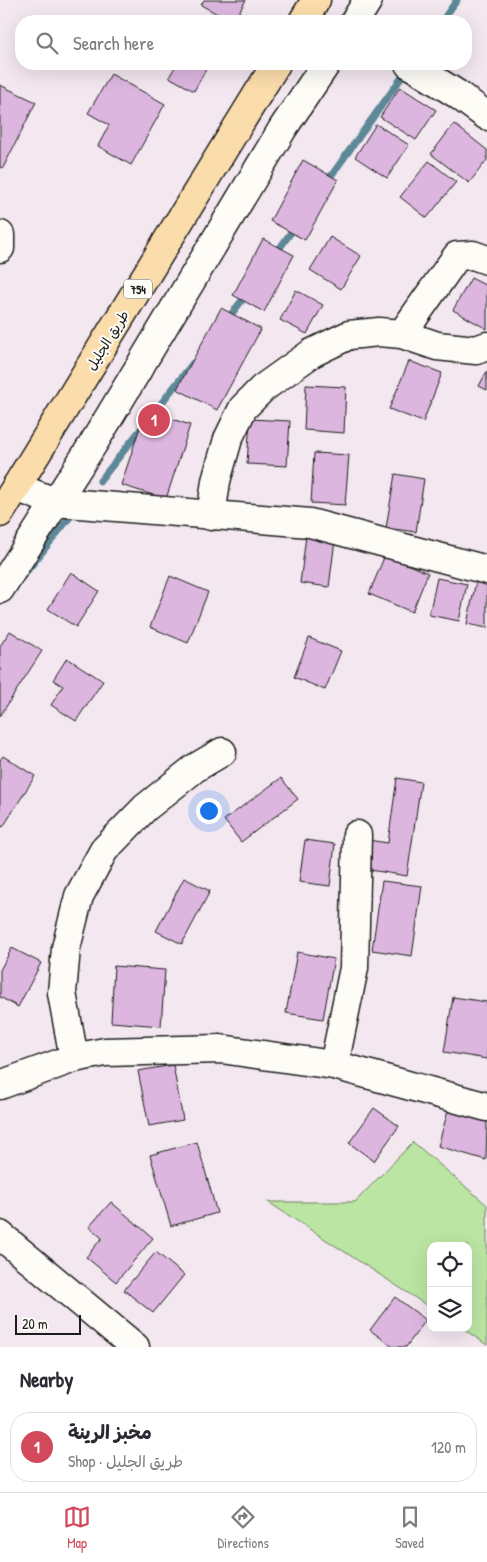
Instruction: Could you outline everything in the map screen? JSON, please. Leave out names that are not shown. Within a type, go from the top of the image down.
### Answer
[{"type":"main road","points":[[307,15],[316,0]]},
{"type":"main road","name":"طريق الجليل","points":[[0,513],[272,70]]},
{"type":"street","points":[[359,15],[368,0]]},
{"type":"street","points":[[0,589],[93,444],[283,128],[322,70]]},
{"type":"street","points":[[419,70],[457,94],[487,116]]},
{"type":"street","points":[[0,235],[0,248]]},
{"type":"street","points":[[402,334],[457,256],[473,255],[487,260]]},
{"type":"street","points":[[212,516],[216,481],[228,439],[243,408],[263,388],[312,353],[349,335],[380,332],[402,334],[437,346],[476,350],[487,346]]},
{"type":"street","points":[[16,487],[55,502],[310,523],[487,570]]},
{"type":"street","points":[[74,1058],[62,994],[66,948],[79,896],[104,850],[145,808],[195,768],[222,752]]},
{"type":"street","points":[[334,1065],[354,968],[358,835]]},
{"type":"street","points":[[0,1085],[74,1058],[105,1052],[221,1049],[334,1065],[487,1107]]},
{"type":"street","points":[[0,1235],[135,1347]]},
{"type":"green space","points":[[413,1142],[487,1205],[487,1345],[468,1332],[472,1332],[472,1242],[427,1242],[427,1305],[268,1202],[355,1202]]},
{"type":"building","points":[[204,0],[246,0],[237,15],[219,15],[201,5]]},
{"type":"building","points":[[173,70],[206,70],[194,91],[169,77]]},
{"type":"building","points":[[111,74],[165,104],[131,165],[98,146],[109,125],[88,113]]},
{"type":"building","points":[[0,85],[36,102],[3,168],[0,167]]},
{"type":"building","points":[[400,87],[436,110],[416,140],[380,117]]},
{"type":"building","points":[[376,124],[409,145],[387,178],[355,157]]},
{"type":"building","points":[[454,124],[487,150],[487,160],[469,183],[431,154]]},
{"type":"building","points":[[303,160],[338,180],[305,240],[270,221]]},
{"type":"building","points":[[429,161],[456,182],[427,218],[400,197]]},
{"type":"building","points":[[330,237],[361,256],[341,289],[310,270]]},
{"type":"building","points":[[263,239],[294,255],[264,312],[233,295]]},
{"type":"building","points":[[471,278],[487,286],[487,329],[453,310]]},
{"type":"building","points":[[296,290],[323,305],[307,334],[280,320]]},
{"type":"building","points":[[221,308],[261,329],[217,410],[177,389]]},
{"type":"building","points":[[409,361],[442,373],[423,422],[389,409]]},
{"type":"building","points":[[487,371],[487,390],[479,386]]},
{"type":"building","points":[[306,385],[346,387],[344,433],[304,430]]},
{"type":"building","points":[[166,417],[190,425],[166,499],[121,485],[142,421],[163,428]]},
{"type":"building","points":[[250,419],[290,421],[287,466],[247,464]]},
{"type":"building","points":[[314,453],[349,455],[345,505],[311,503]]},
{"type":"building","points":[[395,474],[424,479],[416,532],[386,528]]},
{"type":"building","points":[[306,536],[335,540],[329,587],[300,583]]},
{"type":"building","points":[[385,555],[428,573],[412,612],[369,594]]},
{"type":"building","points":[[71,572],[99,591],[76,627],[48,609]]},
{"type":"building","points":[[170,576],[208,592],[188,643],[150,627]]},
{"type":"building","points":[[437,578],[467,584],[459,621],[429,615]]},
{"type":"building","points":[[476,581],[487,584],[487,628],[467,624]]},
{"type":"building","points":[[10,631],[42,651],[0,716],[0,646]]},
{"type":"building","points":[[309,638],[341,651],[325,690],[294,677]]},
{"type":"building","points":[[67,658],[103,681],[76,721],[51,705],[63,686],[53,680]]},
{"type":"building","points":[[3,756],[35,776],[3,827],[0,826],[0,760]]},
{"type":"building","points":[[281,778],[298,799],[241,842],[224,820]]},
{"type":"building","points":[[397,778],[421,782],[407,876],[364,869],[368,840],[388,843]]},
{"type":"building","points":[[305,840],[335,844],[330,886],[299,882]]},
{"type":"building","points":[[184,878],[210,891],[182,944],[156,931]]},
{"type":"building","points":[[382,881],[422,886],[412,956],[372,950]]},
{"type":"building","points":[[12,948],[41,963],[18,1007],[0,997],[0,970]]},
{"type":"building","points":[[297,952],[334,959],[323,1019],[286,1013]]},
{"type":"building","points":[[114,966],[165,970],[161,1026],[111,1022]]},
{"type":"building","points":[[453,997],[487,1002],[487,1059],[444,1052]]},
{"type":"building","points":[[173,1065],[183,1120],[149,1126],[138,1071]]},
{"type":"building","points":[[374,1108],[399,1126],[374,1161],[349,1143]]},
{"type":"building","points":[[448,1111],[487,1122],[486,1160],[438,1146]]},
{"type":"building","points":[[197,1142],[217,1213],[171,1226],[150,1155]]},
{"type":"building","points":[[111,1202],[153,1238],[116,1282],[86,1257],[102,1238],[89,1227]]},
{"type":"building","points":[[156,1252],[184,1275],[153,1313],[124,1290]]},
{"type":"building","points":[[395,1297],[426,1320],[406,1347],[393,1347],[370,1330]]},
{"type":"waterway","points":[[446,15],[457,0]]},
{"type":"waterway","points":[[326,183],[407,70]]},
{"type":"waterway","points":[[275,255],[296,225]]},
{"type":"waterway","points":[[226,321],[247,294]]},
{"type":"waterway","points":[[100,481],[193,363]]},
{"type":"waterway","points":[[23,576],[74,512]]},
{"type":"place","name":"مخبز الرينة","points":[[154,420]]}]
